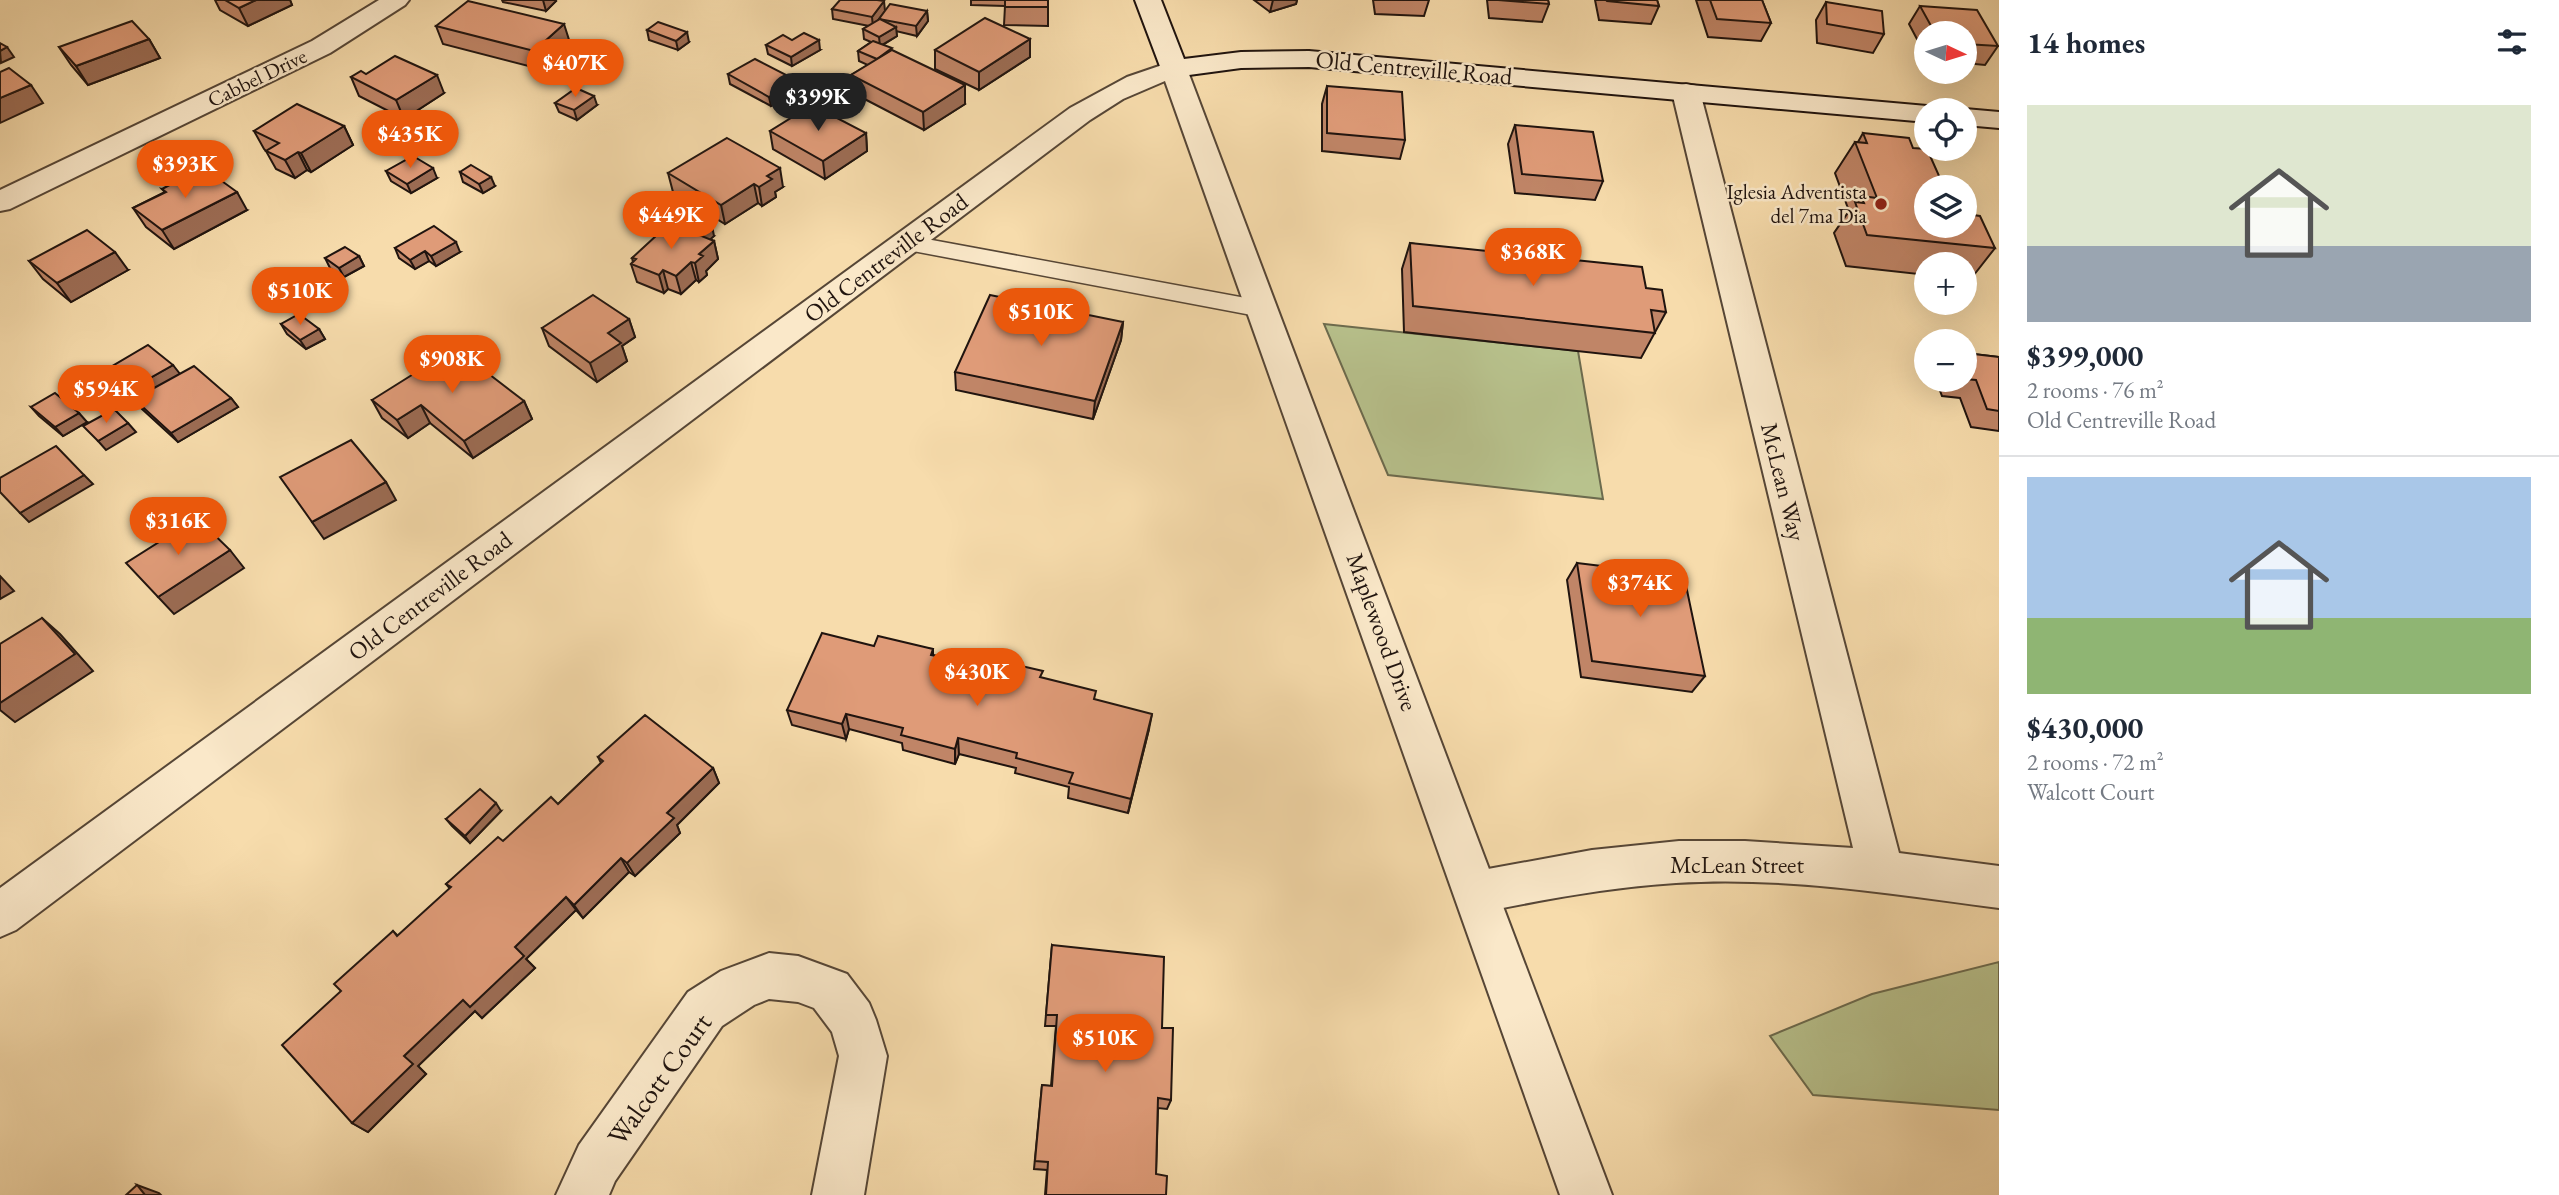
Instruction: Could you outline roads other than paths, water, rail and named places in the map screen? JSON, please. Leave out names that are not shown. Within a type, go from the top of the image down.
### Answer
[{"type":"street","name":"Cabbel Drive","points":[[0,202],[321,47],[396,0]]},
{"type":"street","name":"Maplewood Drive","points":[[1148,0],[1586,1195]]},
{"type":"street","name":"Old Centreville Road","points":[[0,915],[1080,114],[1146,77],[1219,60],[1261,57],[1309,59],[1914,113]]},
{"type":"street","name":"McLean Way","points":[[1686,92],[1881,871]]},
{"type":"street","points":[[1977,118],[1999,120]]},
{"type":"street","name":"McLean Street","points":[[1477,892],[1586,870],[1707,861],[1834,866],[1999,887]]},
{"type":"street","name":"Walcott Court","points":[[582,1195],[597,1163],[705,1009],[738,988],[769,976],[798,979],[830,991],[852,1020],[863,1056],[838,1195]]},
{"type":"lane","points":[[905,243],[1262,309]]},
{"type":"place","name":"Iglesia Adventista del 7ma Dia","points":[[1881,204]]}]
